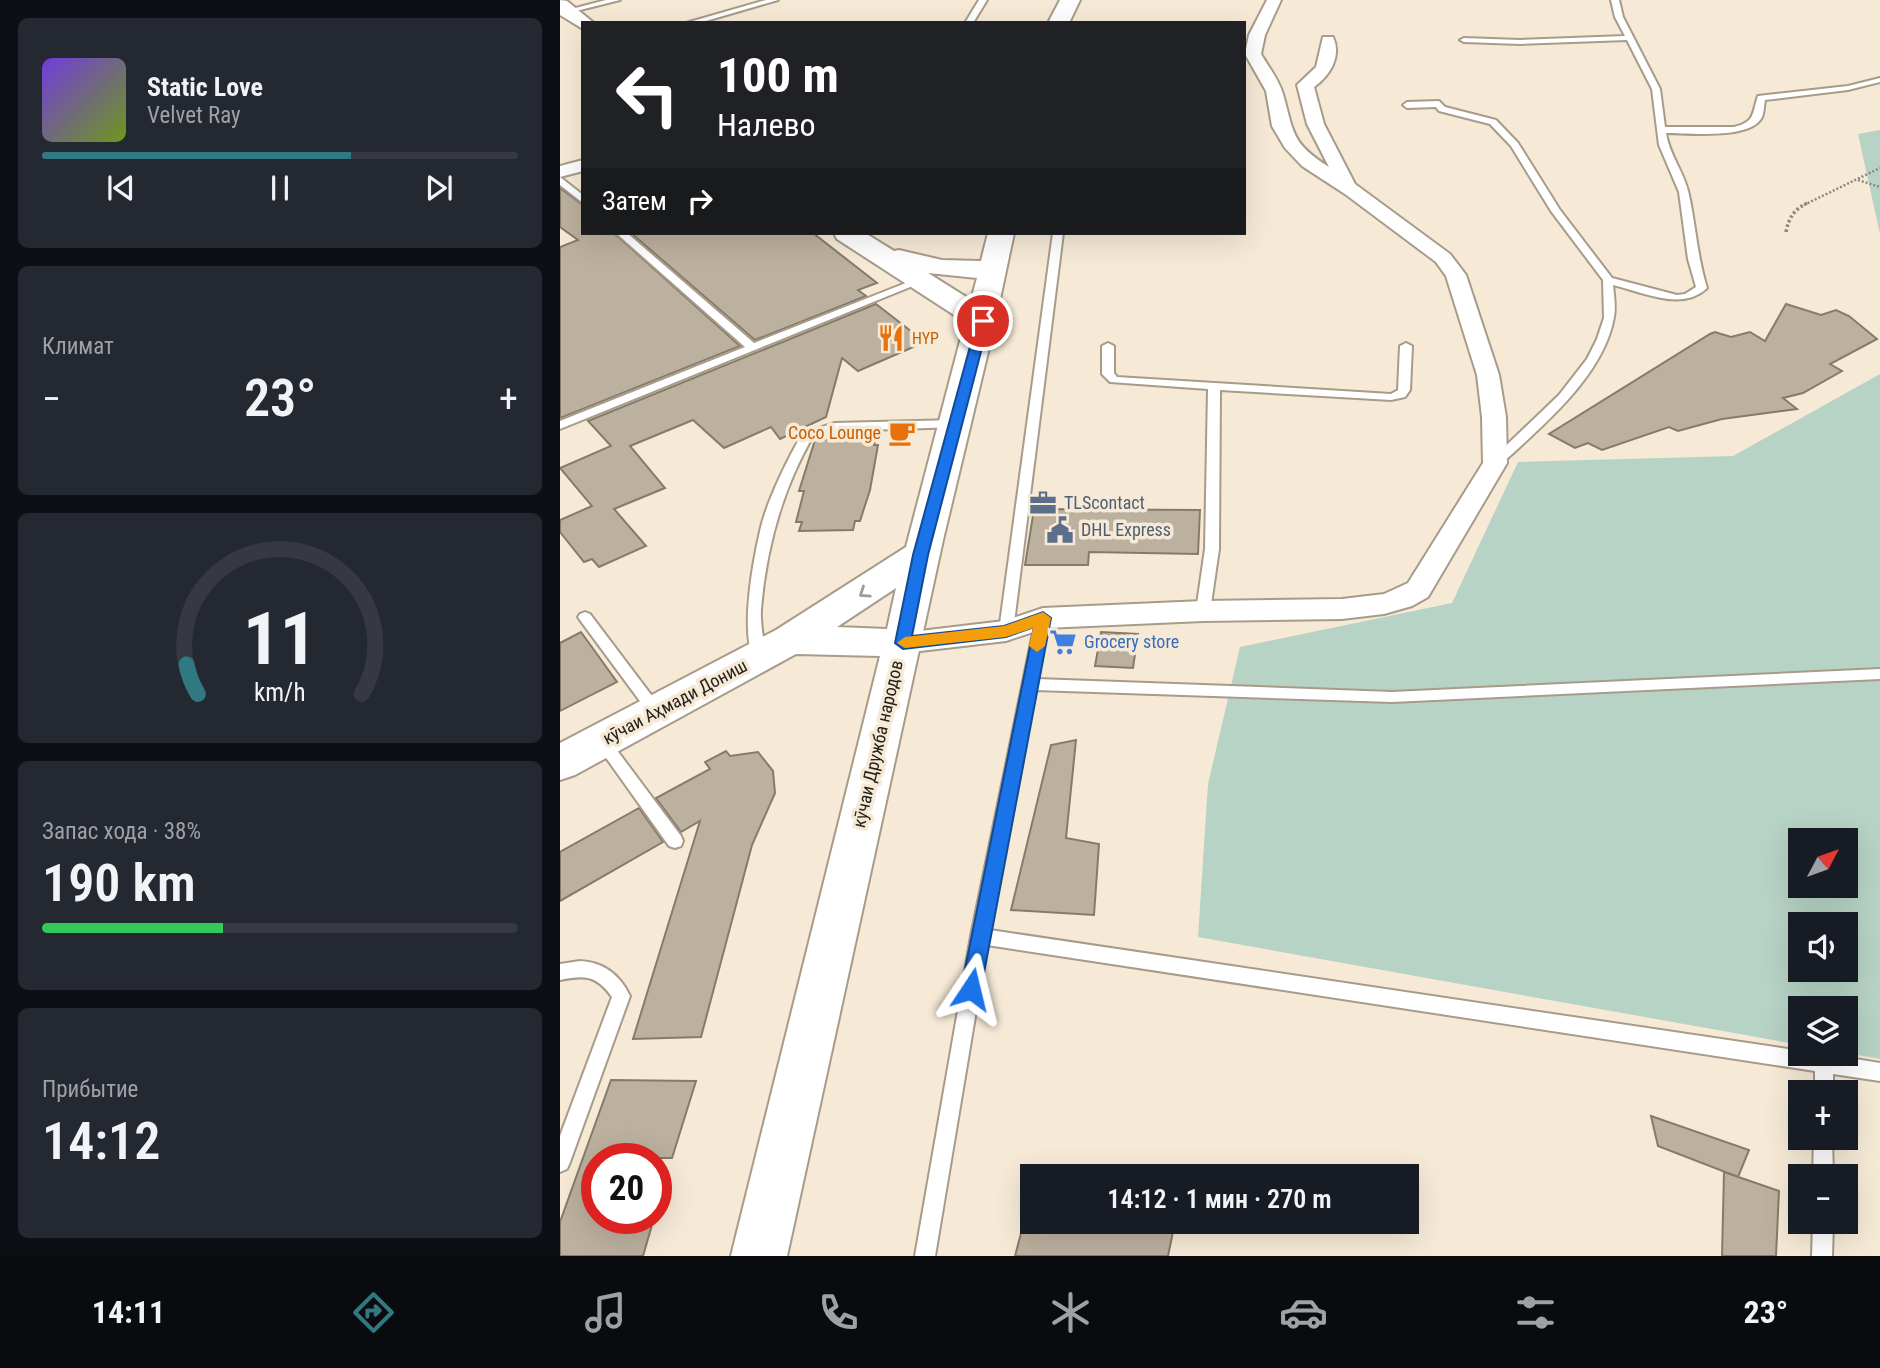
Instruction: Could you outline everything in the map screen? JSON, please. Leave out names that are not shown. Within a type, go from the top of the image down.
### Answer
[{"type":"main road","points":[[1059,21],[1070,0]]},
{"type":"main road","points":[[856,239],[900,258],[943,268],[997,245]]},
{"type":"main road","points":[[856,239],[983,321]]},
{"type":"main road","points":[[900,258],[949,249],[997,245]]},
{"type":"main road","name":"кӯчаи Дружба народов","points":[[759,1256],[903,643],[920,555],[983,321],[997,245]]},
{"type":"main road","name":"кӯчаи Аҳмади Дониш","points":[[560,763],[775,649],[920,555]]},
{"type":"main road","points":[[775,649],[903,643]]},
{"type":"street","points":[[903,643],[1006,631],[1043,618],[1203,611],[1342,609],[1384,604],[1402,599],[1418,590],[1453,536],[1495,463],[1494,416],[1488,376],[1451,266],[1352,190],[1308,162],[1291,144],[1281,126],[1274,91],[1252,54],[1251,35],[1274,0]]},
{"type":"street","points":[[1328,40],[1328,58],[1324,70],[1305,85],[1307,103],[1314,127],[1352,190]]},
{"type":"street","points":[[560,172],[581,165]]},
{"type":"lane","points":[[568,13],[616,0]]},
{"type":"lane","points":[[697,21],[774,0]]},
{"type":"lane","points":[[969,21],[983,0]]},
{"type":"lane","points":[[1608,280],[1677,299],[1688,298],[1702,288],[1693,259],[1685,192],[1663,145],[1656,89],[1619,17],[1615,0]]},
{"type":"lane","points":[[1464,40],[1520,42],[1631,38]]},
{"type":"lane","points":[[1660,130],[1734,130],[1746,127],[1758,117],[1761,98],[1848,88],[1880,80]]},
{"type":"lane","points":[[1407,105],[1439,104],[1442,109],[1493,122],[1515,145],[1556,211],[1608,280],[1610,316],[1594,354],[1554,407],[1495,463]]},
{"type":"lane","points":[[560,180],[581,198]]},
{"type":"lane","points":[[623,235],[753,348]]},
{"type":"lane","points":[[1006,631],[1058,235]]},
{"type":"lane","points":[[560,425],[920,281]]},
{"type":"lane","points":[[1108,346],[1108,374],[1114,380],[1391,397],[1401,395],[1404,390],[1406,346]]},
{"type":"lane","points":[[1203,611],[1212,549],[1214,386]]},
{"type":"lane","points":[[775,649],[754,611],[768,525],[797,453],[807,436],[835,427],[955,424]]},
{"type":"lane","points":[[585,617],[657,713]]},
{"type":"lane","points":[[925,1256],[981,936],[1043,618]]},
{"type":"lane","points":[[1028,684],[1392,697],[1878,677]]},
{"type":"lane","points":[[602,741],[675,841]]},
{"type":"lane","points":[[981,936],[1788,1057]]},
{"type":"lane","points":[[560,972],[583,967],[607,976],[621,996],[560,1162]]},
{"type":"lane","points":[[1846,1066],[1880,1072]]},
{"type":"lane","points":[[1822,1256],[1823,1234]]},
{"type":"path","points":[[1786,232],[1789,218],[1798,208],[1817,196],[1880,168]]},
{"type":"path","points":[[1858,180],[1880,187]]},
{"type":"green space","points":[[1880,130],[1880,234],[1858,134]]},
{"type":"green space","points":[[1880,374],[1880,1059],[1858,1055],[1858,996],[1788,996],[1788,1043],[1198,937],[1208,784],[1240,647],[1452,603],[1518,462],[1733,456]]},
{"type":"building","points":[[560,188],[581,204],[581,235],[616,235],[740,346],[560,418],[560,247],[578,240],[560,227]]},
{"type":"building","points":[[633,235],[816,235],[877,283],[858,290],[866,296],[755,340]]},
{"type":"building","points":[[876,304],[925,342],[858,371],[842,358],[826,417],[780,439],[771,427],[724,448],[693,420],[630,446],[665,488],[614,509],[646,546],[599,567],[592,559],[584,562],[560,532],[560,520],[592,506],[560,468],[611,446],[588,421]]},
{"type":"building","points":[[1786,304],[1821,315],[1836,310],[1849,316],[1877,339],[1830,364],[1842,371],[1803,393],[1783,398],[1797,409],[1722,419],[1678,431],[1669,427],[1602,450],[1588,443],[1575,448],[1549,434],[1710,334],[1715,332],[1731,337],[1750,332],[1765,341]]},
{"type":"building","points":[[876,438],[874,445],[878,445],[870,490],[860,521],[855,521],[853,530],[799,531],[802,522],[796,522],[804,491],[799,491],[815,440]]},
{"type":"building","points":[[1034,509],[1200,510],[1198,554],[1089,552],[1088,565],[1025,565]]},
{"type":"building","points":[[581,632],[617,682],[560,711],[560,643]]},
{"type":"building","points":[[1101,632],[1138,634],[1133,668],[1095,666]]},
{"type":"building","points":[[1076,740],[1066,838],[1099,844],[1094,915],[1011,910],[1051,745]]},
{"type":"building","points":[[726,751],[730,756],[758,752],[773,771],[775,793],[752,845],[701,1037],[633,1039],[700,821],[681,832],[656,798],[710,769],[705,762]]},
{"type":"building","points":[[639,808],[663,842],[560,901],[560,852]]},
{"type":"building","points":[[611,1080],[696,1081],[672,1158],[672,1143],[588,1143]]},
{"type":"building","points":[[1651,1116],[1749,1150],[1738,1177],[1658,1146]]},
{"type":"building","points":[[581,1164],[581,1234],[649,1234],[643,1256],[560,1256],[560,1222]]},
{"type":"building","points":[[1724,1172],[1779,1191],[1776,1256],[1722,1256]]},
{"type":"building","points":[[1021,1234],[1173,1234],[1168,1256],[1015,1256]]},
{"type":"slow traffic","points":[[905,643],[1006,631],[1043,618],[1037,646]]},
{"type":"place","name":"HYP","points":[[891,338]]},
{"type":"place","name":"Coco Lounge","points":[[902,433]]},
{"type":"place","name":"TLScontact","points":[[1043,503]]},
{"type":"place","name":"DHL Express","points":[[1060,530]]},
{"type":"place","name":"Grocery store","points":[[1063,642]]},
{"type":"route","points":[[971,989],[1028,684],[1043,618],[1006,631],[903,643],[920,555],[983,321]]}]
